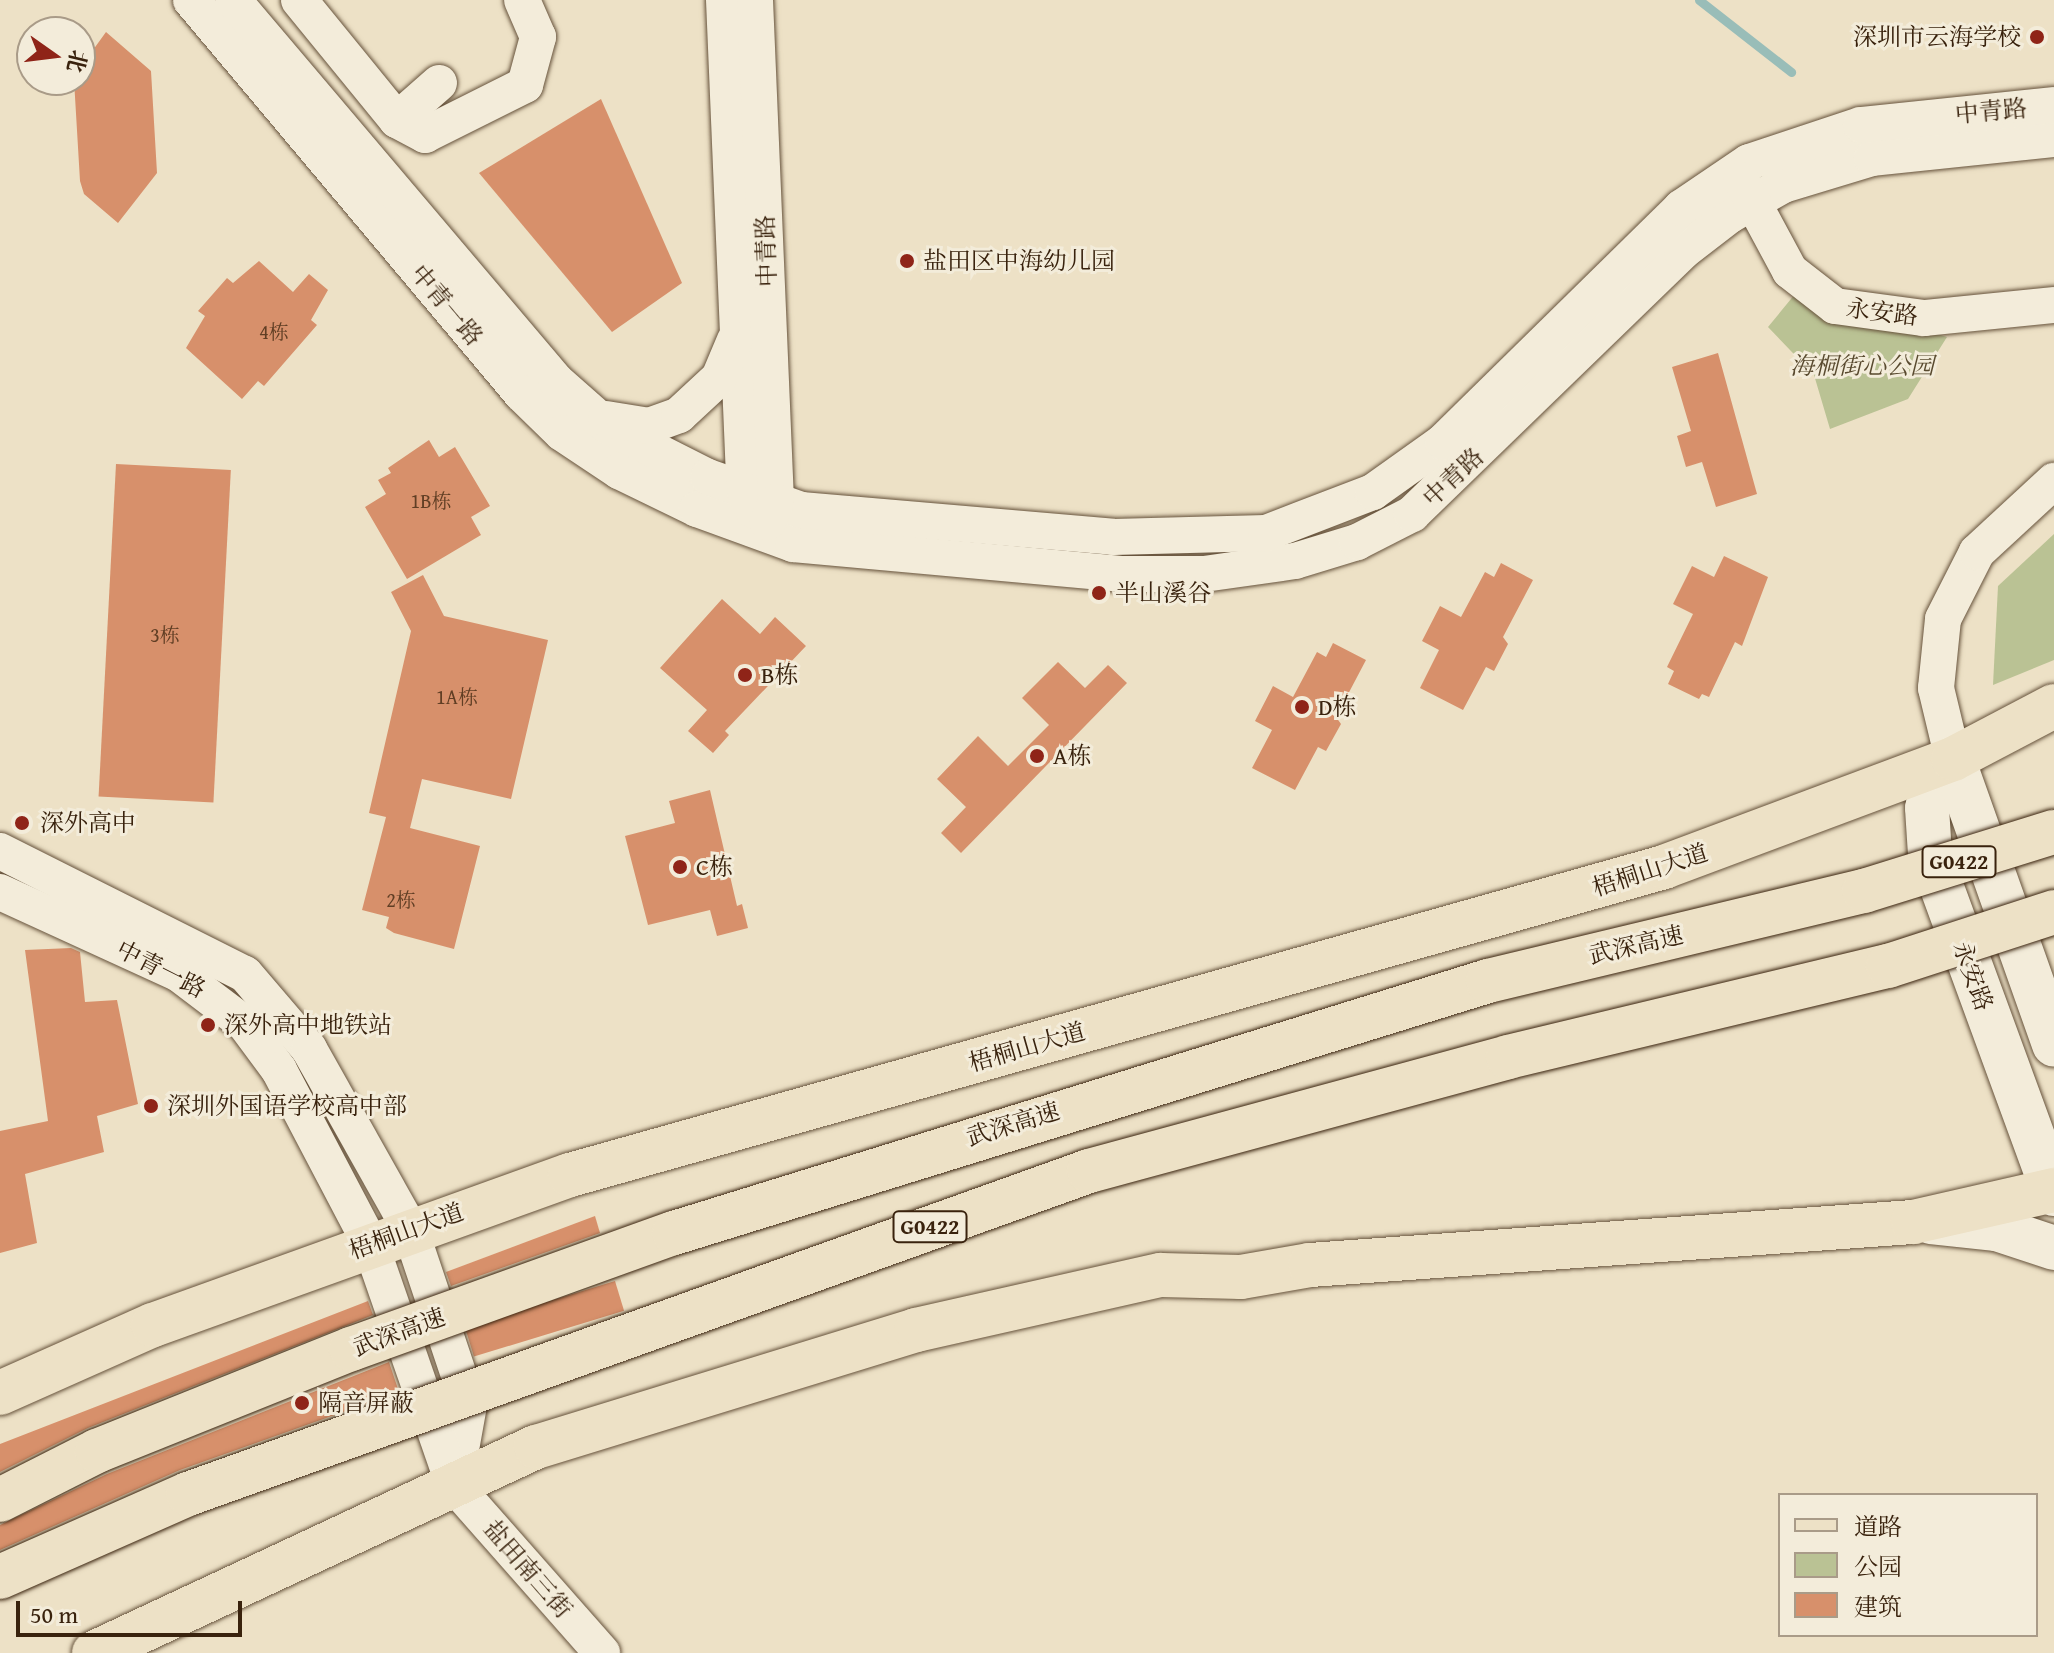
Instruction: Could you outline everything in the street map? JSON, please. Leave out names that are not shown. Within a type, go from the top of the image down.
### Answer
[{"type":"main road","name":"梧桐山大道","points":[[0,1393],[141,1330],[390,1236],[570,1175],[1593,889],[1953,759],[2054,706]]},
{"type":"main road","points":[[1953,759],[2054,1045]]},
{"type":"main road","name":"永安路","points":[[1953,759],[1927,808],[1930,855],[2053,1191]]},
{"type":"main road","name":"武深高速","points":[[0,1500],[97,1451],[337,1355],[689,1228],[1488,981],[1864,891],[2054,832]]},
{"type":"main road","name":"G0422","points":[[0,1577],[188,1494],[1089,1171],[1508,1057],[1888,966],[2054,912]]},
{"type":"main road","points":[[94,1653],[536,1447],[916,1330],[1161,1275],[1241,1277],[1310,1265],[1913,1222],[2053,1191]]},
{"type":"main road","points":[[1913,1222],[1997,1229],[2054,1248]]},
{"type":"street","name":"中青一路","points":[[191,0],[541,415],[619,471],[761,509]]},
{"type":"street","name":"中青一路","points":[[233,0],[580,405],[636,443],[761,509]]},
{"type":"street","points":[[299,0],[397,120],[418,135],[433,134],[520,90],[538,49],[522,0]]},
{"type":"street","name":"中青路","points":[[724,0],[737,322],[761,509]]},
{"type":"street","name":"中青路","points":[[755,0],[761,509]]},
{"type":"street","points":[[397,120],[439,83]]},
{"type":"street","name":"中青路","points":[[761,509],[1156,539],[1251,535],[1317,518],[1373,492],[1443,442],[1661,226],[1735,169],[1861,125],[2054,105]]},
{"type":"street","name":"中青路","points":[[761,509],[865,554],[1169,576],[1264,567],[1327,553],[1386,529],[1435,497],[1650,281],[1752,201],[1804,177],[1872,158],[2054,139]]},
{"type":"street","name":"永安路","points":[[1735,169],[1801,284],[1846,310],[1924,318],[2054,305]]},
{"type":"street","points":[[580,405],[635,426],[679,415],[719,378],[737,322]]},
{"type":"street","points":[[1953,759],[1936,688],[1943,619],[1977,552],[2054,481]]},
{"type":"street","name":"中青一路","points":[[0,851],[245,974],[309,1049],[390,1236]]},
{"type":"street","name":"中青一路","points":[[0,892],[179,974],[245,1024],[390,1236]]},
{"type":"street","points":[[390,1236],[469,1405],[454,1485]]},
{"type":"street","name":"盐田南三街","points":[[454,1485],[602,1653]]},
{"type":"green space","name":"海桐街心公园","points":[[1800,288],[1947,337],[1908,399],[1830,429],[1814,375],[1768,327]]},
{"type":"green space","points":[[2054,534],[2054,660],[1993,685],[1998,586]]},
{"type":"building","points":[[106,32],[151,71],[157,173],[118,223],[84,194],[80,181],[75,96],[96,96],[96,46]]},
{"type":"building","points":[[601,99],[682,283],[612,332],[479,173]]},
{"type":"building","points":[[259,261],[293,292],[309,274],[328,290],[311,320],[317,325],[264,386],[258,381],[242,399],[186,348],[205,316],[198,311],[227,278],[233,283]]},
{"type":"building","points":[[1718,353],[1757,494],[1716,507],[1702,462],[1686,467],[1677,436],[1691,431],[1672,367]]},
{"type":"building","points":[[429,440],[439,457],[455,447],[490,506],[471,517],[481,535],[407,579],[365,507],[386,494],[378,480],[391,473],[388,468]]},
{"type":"building","points":[[116,464],[231,470],[213,803],[99,797]]},
{"type":"building","points":[[1724,556],[1768,577],[1742,646],[1735,642],[1709,697],[1702,694],[1699,699],[1668,684],[1674,671],[1667,667],[1693,614],[1673,604],[1692,566],[1714,577]]},
{"type":"building","points":[[1501,563],[1533,580],[1503,637],[1508,644],[1494,671],[1486,667],[1463,710],[1420,688],[1439,650],[1422,641],[1440,606],[1461,617],[1485,572],[1494,577]]},
{"type":"building","points":[[423,575],[444,616],[548,640],[511,799],[422,779],[410,828],[480,846],[454,949],[394,933],[386,928],[389,917],[362,910],[386,817],[369,813],[411,631],[391,592]]},
{"type":"building","name":"B栋","points":[[722,599],[760,634],[775,617],[806,646],[725,731],[729,735],[713,753],[688,731],[707,710],[660,668]]},
{"type":"building","name":"D栋","points":[[1333,643],[1366,660],[1336,717],[1341,724],[1326,751],[1318,747],[1295,790],[1252,768],[1272,730],[1255,721],[1273,686],[1293,697],[1317,652],[1326,657]]},
{"type":"building","name":"A栋","points":[[1058,662],[1085,688],[1108,665],[1127,683],[961,853],[941,833],[966,807],[937,779],[978,736],[1008,766],[1049,725],[1022,698]]},
{"type":"building","name":"C栋","points":[[710,790],[737,906],[742,904],[748,928],[717,936],[710,910],[648,925],[625,836],[675,823],[669,801]]},
{"type":"building","points":[[71,948],[80,952],[85,1002],[117,1000],[138,1104],[97,1116],[104,1152],[25,1174],[37,1243],[0,1253],[0,1131],[48,1121],[25,950]]},
{"type":"building","points":[[595,1216],[600,1233],[451,1286],[446,1272]]},
{"type":"building","points":[[615,1281],[624,1311],[474,1357],[465,1327]]},
{"type":"building","points":[[368,1301],[373,1315],[88,1428],[0,1472],[0,1444]]},
{"type":"building","points":[[389,1362],[399,1392],[180,1470],[0,1550],[0,1525],[107,1474]]},
{"type":"waterway","points":[[1699,0],[1791,72]]},
{"type":"place","name":"深圳市云海学校","points":[[2037,37]]},
{"type":"place","name":"盐田区中海幼儿园","points":[[907,261]]},
{"type":"place","name":"半山溪谷","points":[[1099,593]]},
{"type":"place","name":"B栋","points":[[745,675]]},
{"type":"place","name":"D栋","points":[[1302,707]]},
{"type":"place","name":"A栋","points":[[1037,756]]},
{"type":"place","name":"深外高中","points":[[22,823]]},
{"type":"place","name":"C栋","points":[[680,867]]},
{"type":"place","name":"深外高中地铁站","points":[[208,1025]]},
{"type":"place","name":"深圳外国语学校高中部","points":[[151,1106]]},
{"type":"place","name":"隔音屏蔽","points":[[302,1403]]}]
